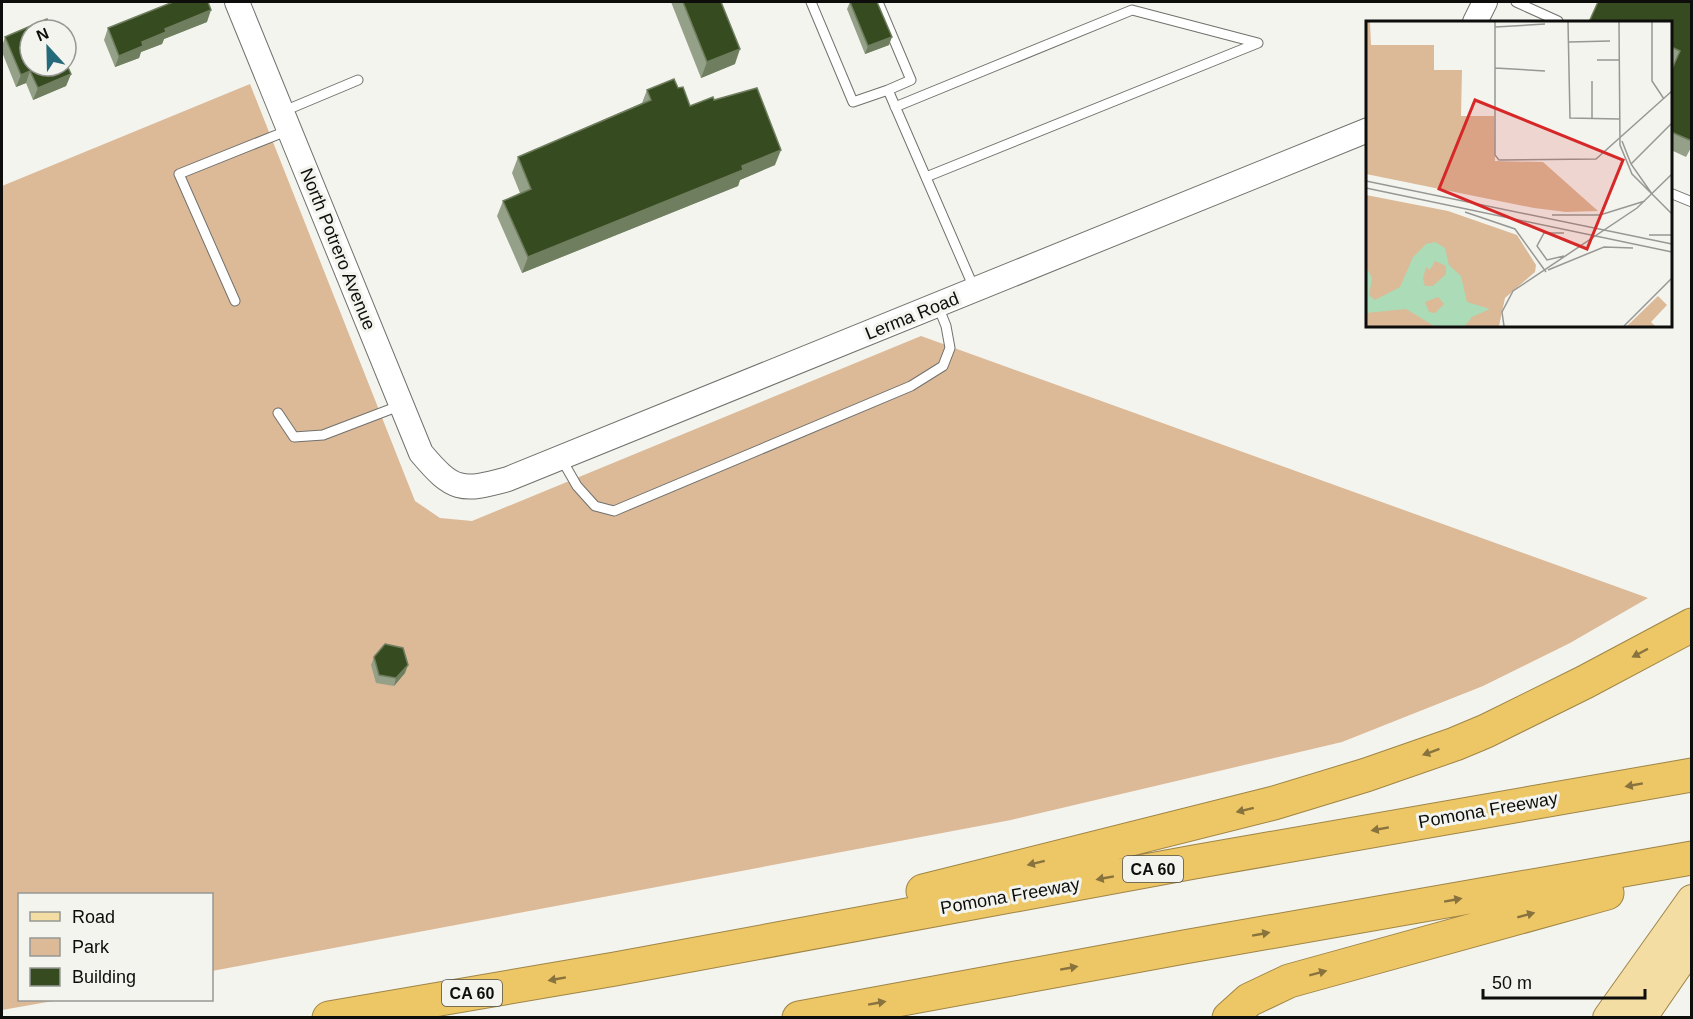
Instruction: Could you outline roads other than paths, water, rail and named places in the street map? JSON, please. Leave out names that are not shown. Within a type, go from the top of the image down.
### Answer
[{"type":"highway","points":[[615,969],[1274,803],[1366,775],[1486,731],[1692,625]]},
{"type":"highway","name":"Pomona Freeway","points":[[329,1017],[615,969],[1194,862],[1692,775]]},
{"type":"highway","points":[[799,1017],[1692,858]]},
{"type":"highway","points":[[1229,1017],[1249,1000],[1289,981],[1692,869]]},
{"type":"main road","points":[[1641,1017],[1679,939],[1692,900]]},
{"type":"main road","points":[[1608,1017],[1679,939]]},
{"type":"street","name":"North Potrero Avenue","points":[[237,2],[421,453],[439,474],[454,484]]},
{"type":"street","points":[[1476,21],[1485,2]]},
{"type":"street","name":"Lerma Road","points":[[454,484],[478,487],[508,479],[1366,131]]},
{"type":"lane","points":[[811,2],[853,102],[911,80],[878,2]]},
{"type":"lane","points":[[1516,2],[1558,21]]},
{"type":"lane","points":[[895,107],[1132,10],[1258,43],[926,177]]},
{"type":"lane","points":[[235,301],[179,174],[285,121],[358,80]]},
{"type":"lane","points":[[888,90],[975,290]]},
{"type":"lane","points":[[1672,193],[1692,202]]},
{"type":"lane","points":[[561,458],[577,486],[595,506],[614,511],[911,386],[943,366],[950,348],[946,326],[937,306]]},
{"type":"lane","points":[[278,413],[294,437],[323,435],[401,405]]}]
